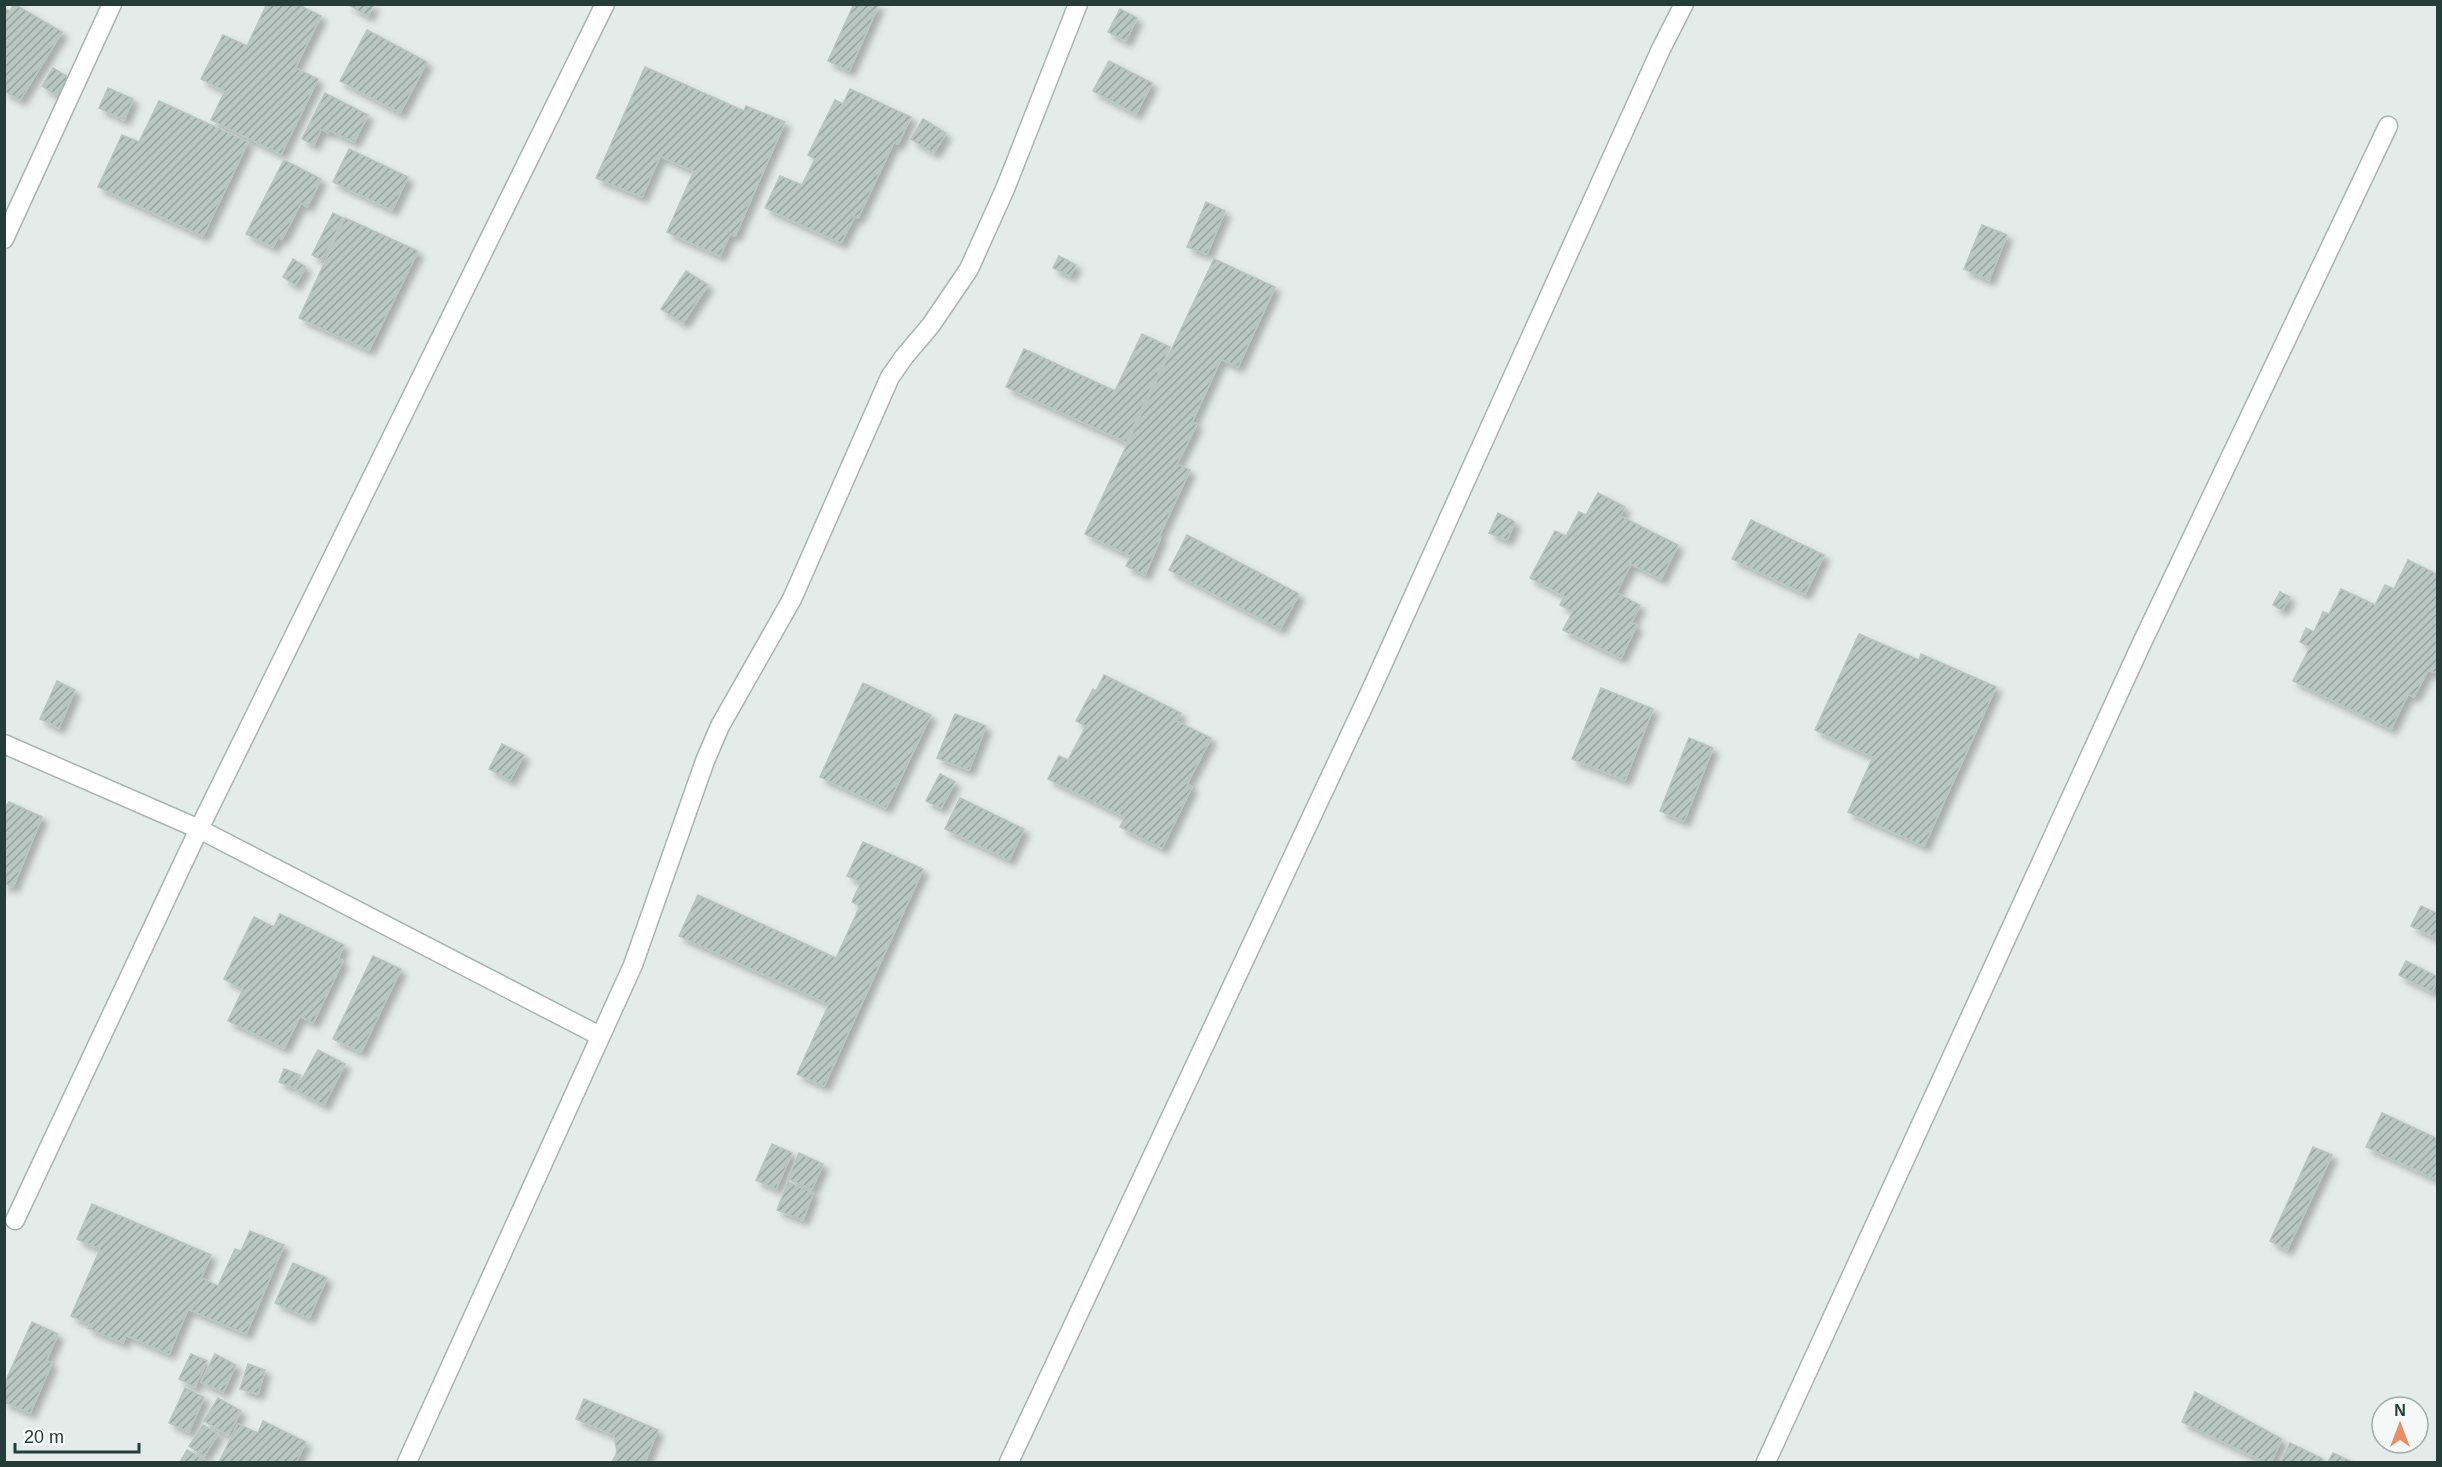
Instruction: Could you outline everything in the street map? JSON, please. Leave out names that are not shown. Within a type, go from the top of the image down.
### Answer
[{"type":"street","points":[[4,239],[112,4]]},
{"type":"street","points":[[15,1220],[199,829],[605,4]]},
{"type":"street","points":[[407,1462],[633,965],[705,761],[720,726],[792,599],[890,377],[931,326],[969,270],[1005,189],[1078,4]]},
{"type":"street","points":[[1009,1462],[1371,690],[1656,60],[1684,4]]},
{"type":"street","points":[[1766,1462],[2140,647],[2388,126]]},
{"type":"street","points":[[4,744],[199,829],[600,1036]]},
{"type":"building","points":[[14,4],[62,32],[20,100],[4,91],[4,8],[10,11]]},
{"type":"building","points":[[267,4],[297,4],[321,16],[295,68],[318,79],[281,154],[211,120],[225,91],[201,79],[223,35],[247,46]]},
{"type":"building","points":[[347,4],[374,4],[368,16]]},
{"type":"building","points":[[854,4],[879,4],[849,71],[828,61]]},
{"type":"building","points":[[1120,9],[1137,18],[1126,41],[1108,32]]},
{"type":"building","points":[[367,30],[427,62],[400,113],[340,81]]},
{"type":"building","points":[[1109,61],[1152,83],[1136,114],[1093,91]]},
{"type":"building","points":[[645,67],[744,111],[746,106],[785,122],[735,236],[730,234],[720,256],[667,232],[694,171],[660,156],[642,197],[596,178]]},
{"type":"building","points":[[53,68],[68,77],[56,95],[42,86]]},
{"type":"building","points":[[108,88],[133,99],[124,120],[99,108]]},
{"type":"building","points":[[850,89],[911,117],[898,144],[894,142],[858,218],[855,216],[841,243],[765,208],[780,176],[802,185],[815,159],[808,155],[835,100],[843,104]]},
{"type":"building","points":[[325,93],[368,115],[354,142],[329,130],[328,133],[321,129],[314,145],[302,139]]},
{"type":"building","points":[[159,101],[248,142],[203,236],[98,187],[122,135],[139,142]]},
{"type":"building","points":[[923,119],[946,133],[934,153],[911,139]]},
{"type":"building","points":[[349,149],[408,177],[392,210],[333,182]]},
{"type":"building","points":[[284,160],[321,179],[307,207],[301,203],[282,239],[278,237],[273,247],[246,234]]},
{"type":"building","points":[[1206,202],[1225,211],[1207,254],[1187,247]]},
{"type":"building","points":[[333,213],[343,218],[322,260],[312,255]]},
{"type":"building","points":[[345,218],[418,251],[369,350],[299,318]]},
{"type":"building","points":[[1982,225],[2007,235],[1989,280],[1964,269]]},
{"type":"building","points":[[1059,256],[1076,265],[1070,276],[1053,268]]},
{"type":"building","points":[[293,259],[306,267],[295,285],[283,277]]},
{"type":"building","points":[[1214,259],[1275,287],[1238,367],[1221,359],[1192,422],[1197,424],[1177,464],[1190,470],[1159,536],[1161,537],[1145,575],[1126,566],[1131,556],[1085,534]]},
{"type":"building","points":[[686,271],[708,285],[683,323],[661,309]]},
{"type":"building","points":[[1142,334],[1170,347],[1126,442],[1006,387],[1024,349],[1115,391]]},
{"type":"building","points":[[1598,493],[1625,507],[1620,516],[1678,545],[1661,579],[1631,564],[1616,593],[1640,605],[1631,623],[1637,625],[1621,658],[1563,630],[1573,611],[1560,605],[1564,596],[1530,578],[1555,531],[1566,536],[1579,512],[1586,515]]},
{"type":"building","points":[[1498,513],[1515,522],[1507,540],[1489,533]]},
{"type":"building","points":[[1751,520],[1824,555],[1805,594],[1732,559]]},
{"type":"building","points":[[1187,535],[1299,594],[1280,629],[1169,570]]},
{"type":"building","points":[[2408,560],[2438,575],[2438,674],[2428,670],[2414,697],[2408,694],[2391,729],[2293,681],[2310,647],[2300,642],[2306,628],[2314,632],[2323,612],[2329,614],[2341,589],[2375,605],[2385,585],[2394,589]]},
{"type":"building","points":[[2280,592],[2290,597],[2282,610],[2273,605]]},
{"type":"building","points":[[1859,634],[1919,660],[1921,654],[1996,687],[1924,846],[1848,812],[1873,757],[1815,730]]},
{"type":"building","points":[[1104,675],[1181,713],[1176,721],[1211,738],[1187,784],[1192,787],[1162,848],[1120,827],[1125,817],[1048,779],[1059,756],[1068,760],[1086,726],[1076,721],[1093,689],[1096,691]]},
{"type":"building","points":[[57,681],[75,690],[59,728],[40,719]]},
{"type":"building","points":[[863,683],[931,715],[886,808],[820,777]]},
{"type":"building","points":[[1601,688],[1653,709],[1625,780],[1572,759]]},
{"type":"building","points":[[955,714],[986,726],[969,770],[937,758]]},
{"type":"building","points":[[1689,738],[1713,748],[1684,821],[1660,811]]},
{"type":"building","points":[[502,744],[524,755],[510,780],[489,769]]},
{"type":"building","points":[[940,774],[955,782],[941,808],[926,801]]},
{"type":"building","points":[[960,798],[1024,829],[1009,860],[945,829]]},
{"type":"building","points":[[9,802],[42,817],[13,887],[7,884],[4,888],[4,809]]},
{"type":"building","points":[[863,842],[923,869],[824,1086],[797,1074],[829,1004],[679,936],[698,895],[836,958],[860,906],[852,902],[861,882],[847,876]]},
{"type":"building","points":[[2421,906],[2436,913],[2438,910],[2438,939],[2411,926]]},
{"type":"building","points":[[280,914],[344,945],[338,958],[343,961],[313,1023],[300,1016],[284,1048],[228,1021],[243,989],[224,979],[254,917],[274,927]]},
{"type":"building","points":[[373,956],[401,969],[361,1052],[333,1039]]},
{"type":"building","points":[[2406,961],[2438,977],[2432,992],[2399,975]]},
{"type":"building","points":[[318,1050],[345,1064],[324,1105],[296,1090]]},
{"type":"building","points":[[284,1069],[300,1075],[295,1088],[279,1082]]},
{"type":"building","points":[[2382,1113],[2438,1139],[2438,1180],[2366,1147]]},
{"type":"building","points":[[772,1144],[792,1153],[776,1189],[756,1180]]},
{"type":"building","points":[[2313,1147],[2332,1155],[2287,1250],[2270,1241]]},
{"type":"building","points":[[799,1153],[823,1164],[812,1189],[788,1179]]},
{"type":"building","points":[[788,1182],[813,1193],[803,1220],[777,1210]]},
{"type":"building","points":[[92,1204],[211,1255],[201,1278],[218,1286],[235,1249],[241,1251],[250,1231],[284,1245],[246,1334],[188,1309],[169,1354],[126,1335],[123,1343],[88,1328],[90,1324],[71,1316],[100,1249],[77,1239]]},
{"type":"building","points":[[293,1263],[327,1278],[309,1318],[275,1303]]},
{"type":"building","points":[[32,1322],[58,1334],[46,1361],[52,1363],[30,1413],[4,1402],[4,1385]]},
{"type":"building","points":[[191,1354],[207,1361],[195,1387],[179,1379]]},
{"type":"building","points":[[215,1354],[236,1365],[223,1392],[201,1382]]},
{"type":"building","points":[[248,1364],[265,1370],[258,1394],[240,1389]]},
{"type":"building","points":[[185,1388],[204,1397],[189,1432],[169,1423]]},
{"type":"building","points":[[2195,1392],[2282,1439],[2271,1462],[2265,1462],[2182,1422]]},
{"type":"building","points":[[218,1398],[241,1411],[228,1435],[204,1421]]},
{"type":"building","points":[[584,1399],[658,1430],[645,1462],[612,1462],[617,1452],[614,1435],[576,1419]]},
{"type":"building","points":[[263,1421],[306,1442],[296,1462],[219,1462],[238,1424],[258,1433]]},
{"type":"building","points":[[203,1425],[218,1434],[204,1456],[189,1446]]},
{"type":"building","points":[[2290,1443],[2323,1459],[2321,1462],[2281,1462]]},
{"type":"building","points":[[187,1450],[208,1462],[180,1462]]},
{"type":"building","points":[[2333,1453],[2352,1462],[2328,1462]]}]
